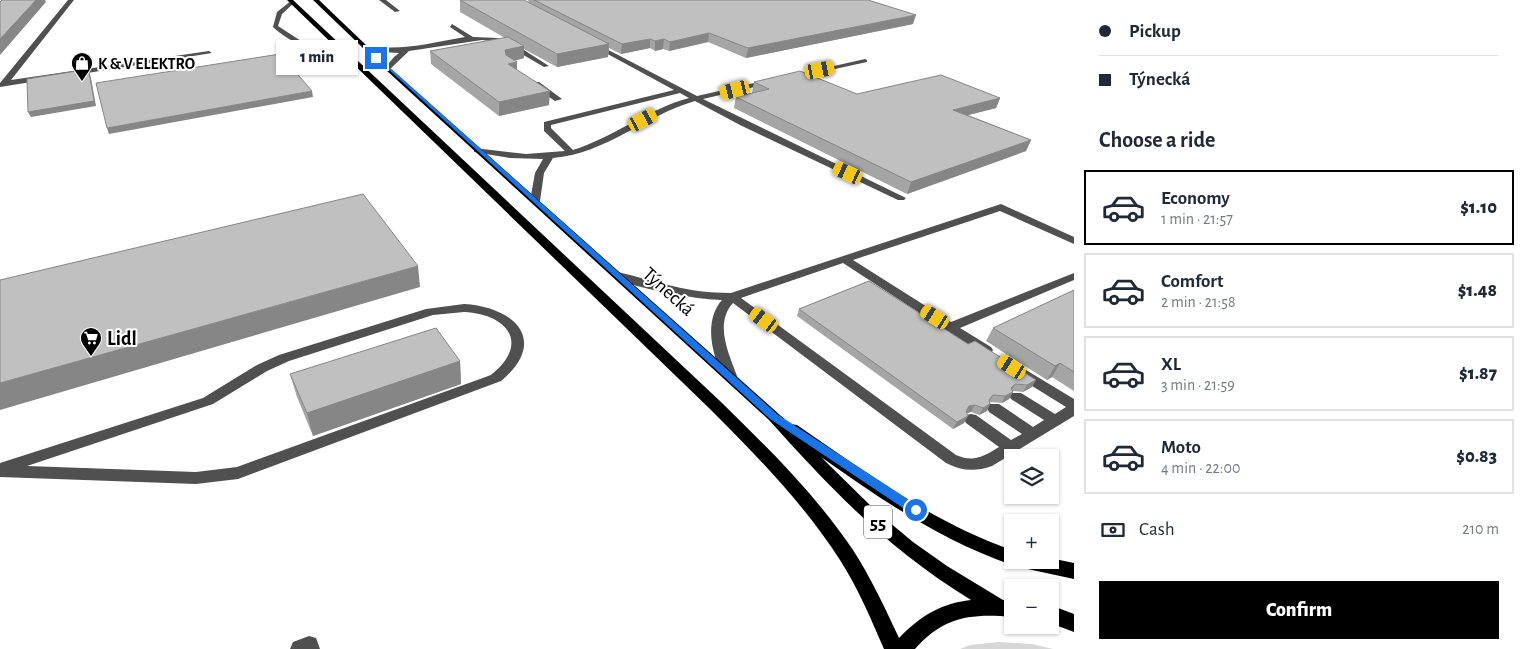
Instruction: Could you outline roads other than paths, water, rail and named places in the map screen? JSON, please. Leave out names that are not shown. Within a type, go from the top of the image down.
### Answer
[{"type":"main road","name":"Týnecká","points":[[316,0],[364,47],[477,150],[774,416],[832,478],[907,547],[931,565],[1004,607]]},
{"type":"main road","name":"55","points":[[291,1],[701,393],[789,481],[847,556],[870,594],[894,649]]},
{"type":"main road","name":"55","points":[[774,416],[933,521],[966,538],[1004,554]]},
{"type":"main road","points":[[1059,568],[1074,571]]},
{"type":"main road","name":"Týnecká","points":[[902,649],[925,625],[941,616],[979,607],[1004,608]]},
{"type":"main road","points":[[1059,617],[1074,623]]},
{"type":"street","points":[[0,89],[71,0]]},
{"type":"street","points":[[382,0],[397,12]]},
{"type":"street","points":[[291,1],[276,18],[275,26],[282,34],[306,44],[347,55]]},
{"type":"street","points":[[452,26],[473,40]]},
{"type":"street","points":[[364,47],[406,51],[488,39],[507,43],[546,66]]},
{"type":"street","points":[[587,41],[743,123],[901,198]]},
{"type":"street","points":[[388,69],[396,58],[406,51]]},
{"type":"street","points":[[5,82],[209,53]]},
{"type":"street","points":[[526,62],[535,60]]},
{"type":"street","points":[[477,150],[514,157],[549,158],[602,142],[656,113],[680,104],[805,72],[865,61]]},
{"type":"street","points":[[525,76],[558,98]]},
{"type":"street","points":[[572,152],[547,129],[547,124],[683,90]]},
{"type":"street","points":[[535,201],[538,175],[543,163],[549,158]]},
{"type":"street","points":[[618,275],[682,295],[709,298],[732,297],[1001,206],[1074,241]]},
{"type":"street","points":[[732,297],[951,459],[961,464],[980,464],[1056,422],[1074,408],[844,260]]},
{"type":"street","points":[[950,327],[1074,276]]},
{"type":"street","points":[[730,376],[720,344],[717,325],[720,310],[732,297]]},
{"type":"street","points":[[454,308],[485,311],[502,318],[513,328],[518,336],[518,355],[505,372],[496,378],[238,474],[196,478],[0,470],[208,401],[262,368],[284,358],[430,312],[454,308]]},
{"type":"street","points":[[1016,396],[1056,422]]},
{"type":"street","points":[[994,408],[1033,434]]},
{"type":"street","points":[[972,419],[1010,447]]},
{"type":"street","points":[[300,649],[309,645],[310,649]]},
{"type":"place","name":"K & V ELEKTRO","points":[[82,82]]},
{"type":"place","name":"Lidl","points":[[91,357]]}]
